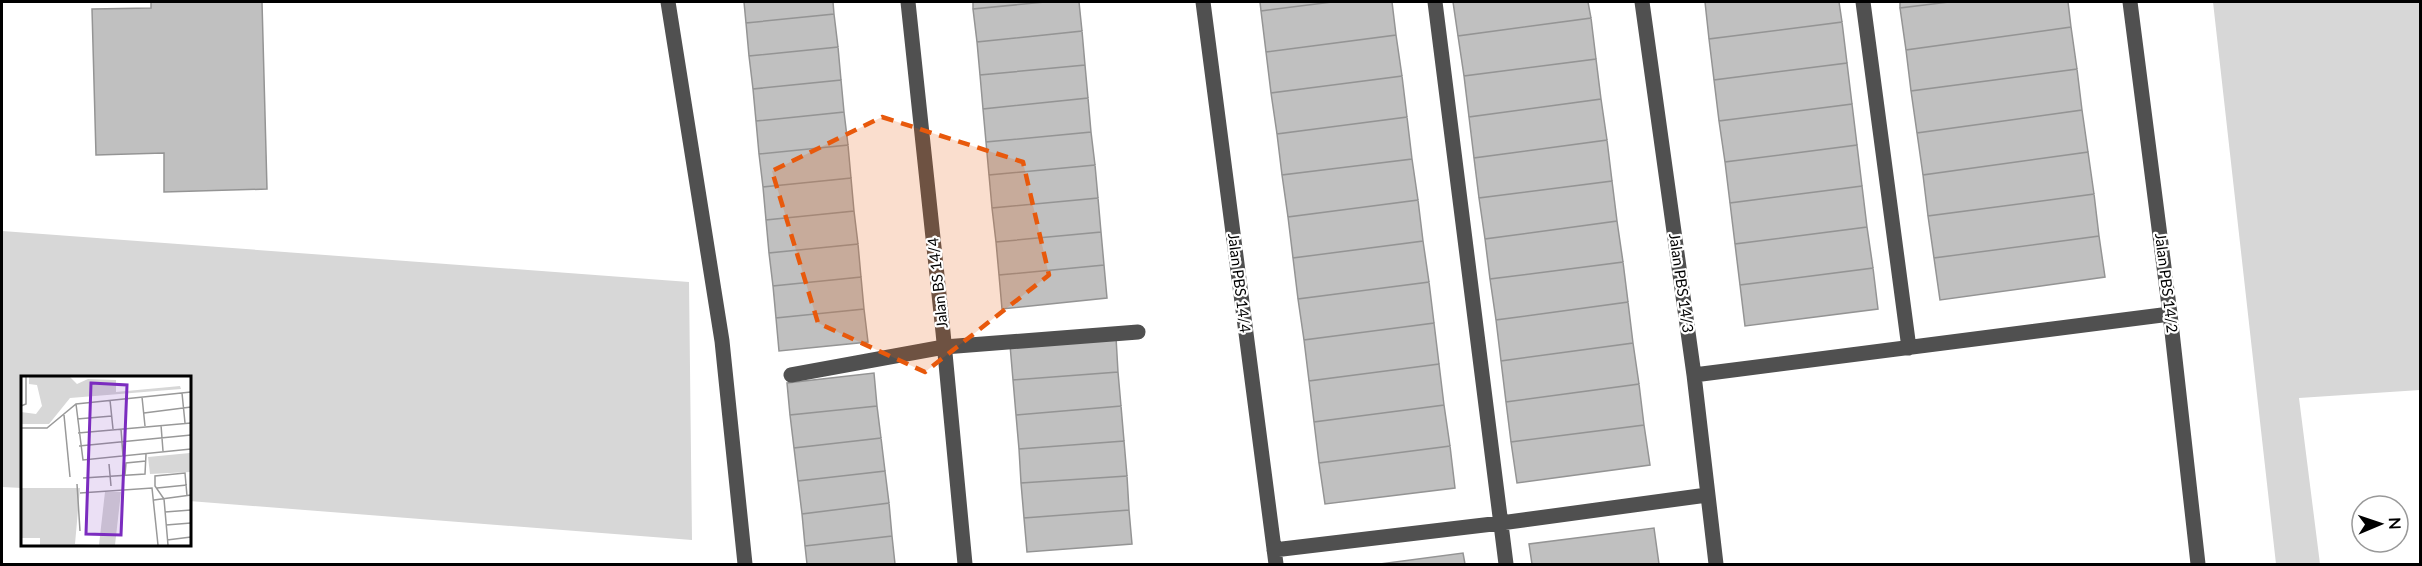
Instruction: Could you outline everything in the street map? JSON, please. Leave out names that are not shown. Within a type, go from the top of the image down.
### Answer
[{"type":"street","points":[[668,2],[722,341],[745,564]]},
{"type":"street","name":"Jalan BS 14/4","points":[[908,2],[965,564]]},
{"type":"street","name":"Jalan PBS 14/4","points":[[1203,2],[1275,557]]},
{"type":"street","points":[[1435,2],[1506,564]]},
{"type":"street","name":"Jalan PBS 14/3","points":[[1642,2],[1694,375],[1716,564]]},
{"type":"street","points":[[1863,2],[1909,348]]},
{"type":"street","name":"Jalan PBS 14/2","points":[[2130,2],[2170,314],[2198,564]]},
{"type":"street","points":[[1694,375],[2170,314]]},
{"type":"street","points":[[791,375],[944,348],[1138,332]]},
{"type":"street","points":[[1275,557],[1707,495]]},
{"type":"highlighted area","points":[[882,117],[1023,162],[1049,275],[925,372],[818,323],[772,171]]},
{"type":"shaded area","points":[[2213,2],[2420,2],[2420,390],[2299,398],[2320,564],[2276,564]]},
{"type":"shaded area","points":[[2,231],[689,282],[692,540],[190,501],[190,376],[21,376],[21,488],[2,487]]},
{"type":"building","points":[[151,2],[262,2],[267,189],[164,192],[164,153],[96,155],[92,9],[151,8]]},
{"type":"building","points":[[744,2],[833,2],[834,14],[746,23]]},
{"type":"building","points":[[973,2],[1045,2],[973,9]]},
{"type":"building","points":[[1045,2],[1079,2],[1082,31],[977,42],[973,9]]},
{"type":"building","points":[[1260,2],[1332,2],[1261,11]]},
{"type":"building","points":[[1332,2],[1392,2],[1396,35],[1266,52],[1261,11]]},
{"type":"building","points":[[1453,2],[1588,2],[1591,18],[1458,36]]},
{"type":"building","points":[[1705,2],[1839,2],[1842,22],[1709,39]]},
{"type":"building","points":[[1900,2],[1949,2],[1900,8]]},
{"type":"building","points":[[1949,2],[2068,2],[2071,27],[1906,50],[1900,8]]},
{"type":"building","points":[[834,14],[838,47],[749,56],[746,23]]},
{"type":"building","points":[[1591,18],[1596,59],[1464,76],[1458,36]]},
{"type":"building","points":[[1842,22],[1847,63],[1714,80],[1709,39]]},
{"type":"building","points":[[2071,27],[2077,69],[1911,91],[1906,50]]},
{"type":"building","points":[[1082,31],[1085,65],[980,75],[977,42]]},
{"type":"building","points":[[1396,35],[1402,76],[1271,93],[1266,52]]},
{"type":"building","points":[[838,47],[841,80],[753,89],[749,56]]},
{"type":"building","points":[[1596,59],[1601,99],[1469,117],[1464,76]]},
{"type":"building","points":[[1847,63],[1852,104],[1719,121],[1714,80]]},
{"type":"building","points":[[1085,65],[1088,98],[983,109],[980,75]]},
{"type":"building","points":[[2077,69],[2082,110],[1917,133],[1911,91]]},
{"type":"building","points":[[1402,76],[1407,117],[1277,134],[1271,93]]},
{"type":"building","points":[[841,80],[844,112],[756,121],[753,89]]},
{"type":"building","points":[[1088,98],[1091,132],[986,142],[983,109]]},
{"type":"building","points":[[1601,99],[1607,140],[1474,158],[1469,117]]},
{"type":"building","points":[[1852,104],[1857,145],[1725,162],[1719,121]]},
{"type":"building","points":[[2082,110],[2088,152],[1923,175],[1917,133]]},
{"type":"building","points":[[844,112],[848,145],[759,154],[756,121]]},
{"type":"building","points":[[1407,117],[1412,159],[1282,175],[1277,134]]},
{"type":"building","points":[[1091,132],[1095,165],[989,175],[986,142]]},
{"type":"building","points":[[1607,140],[1612,181],[1479,198],[1474,158]]},
{"type":"building","points":[[848,145],[851,178],[763,187],[759,154]]},
{"type":"building","points":[[1857,145],[1862,186],[1730,203],[1725,162]]},
{"type":"building","points":[[2088,152],[2094,194],[1928,216],[1923,175]]},
{"type":"building","points":[[1412,159],[1418,200],[1288,217],[1282,175]]},
{"type":"building","points":[[1095,165],[1098,198],[992,208],[989,175]]},
{"type":"building","points":[[851,178],[854,211],[766,220],[763,187]]},
{"type":"building","points":[[1612,181],[1617,221],[1485,239],[1479,198]]},
{"type":"building","points":[[1862,186],[1867,227],[1735,244],[1730,203]]},
{"type":"building","points":[[2094,194],[2099,236],[1934,258],[1928,216]]},
{"type":"building","points":[[1098,198],[1101,232],[996,242],[992,208]]},
{"type":"building","points":[[1418,200],[1423,241],[1293,258],[1288,217]]},
{"type":"building","points":[[854,211],[858,244],[769,253],[766,220]]},
{"type":"building","points":[[1617,221],[1623,262],[1490,279],[1485,239]]},
{"type":"building","points":[[1867,227],[1873,268],[1740,285],[1735,244]]},
{"type":"building","points":[[1101,232],[1104,265],[999,275],[996,242]]},
{"type":"building","points":[[2099,236],[2105,277],[1940,300],[1934,258]]},
{"type":"building","points":[[1423,241],[1429,282],[1298,299],[1293,258]]},
{"type":"building","points":[[858,244],[861,277],[773,286],[769,253]]},
{"type":"building","points":[[1623,262],[1628,302],[1496,320],[1490,279]]},
{"type":"building","points":[[1104,265],[1107,298],[1002,309],[999,275]]},
{"type":"building","points":[[1873,268],[1878,309],[1745,326],[1740,285]]},
{"type":"building","points":[[861,277],[864,309],[776,318],[773,286]]},
{"type":"building","points":[[1429,282],[1434,323],[1304,340],[1298,299]]},
{"type":"building","points":[[1628,302],[1633,343],[1501,361],[1496,320]]},
{"type":"building","points":[[864,309],[868,342],[779,351],[776,318]]},
{"type":"building","points":[[1434,323],[1439,364],[1309,381],[1304,340]]},
{"type":"building","points":[[1116,337],[1118,372],[1013,380],[1010,345]]},
{"type":"building","points":[[1633,343],[1639,384],[1506,402],[1501,361]]},
{"type":"building","points":[[1439,364],[1444,405],[1314,422],[1309,381]]},
{"type":"building","points":[[1118,372],[1121,406],[1016,415],[1013,380]]},
{"type":"building","points":[[874,373],[877,406],[790,415],[787,383]]},
{"type":"building","points":[[1639,384],[1644,425],[1511,442],[1506,402]]},
{"type":"building","points":[[1444,405],[1450,446],[1319,463],[1314,422]]},
{"type":"building","points":[[877,406],[881,438],[794,448],[790,415]]},
{"type":"building","points":[[1121,406],[1124,441],[1019,449],[1016,415]]},
{"type":"building","points":[[1644,425],[1650,465],[1517,483],[1511,442]]},
{"type":"building","points":[[881,438],[885,471],[798,481],[794,448]]},
{"type":"building","points":[[1124,441],[1127,476],[1021,483],[1019,449]]},
{"type":"building","points":[[1450,446],[1455,488],[1325,504],[1319,463]]},
{"type":"building","points":[[885,471],[889,503],[802,514],[798,481]]},
{"type":"building","points":[[1127,476],[1129,510],[1024,518],[1021,483]]},
{"type":"building","points":[[889,503],[892,536],[805,546],[802,514]]},
{"type":"building","points":[[1129,510],[1132,544],[1027,552],[1024,518]]},
{"type":"building","points":[[1654,528],[1659,564],[1532,564],[1529,544]]},
{"type":"building","points":[[892,536],[895,564],[807,564],[805,546]]},
{"type":"building","points":[[1463,553],[1465,564],[1380,564]]}]
